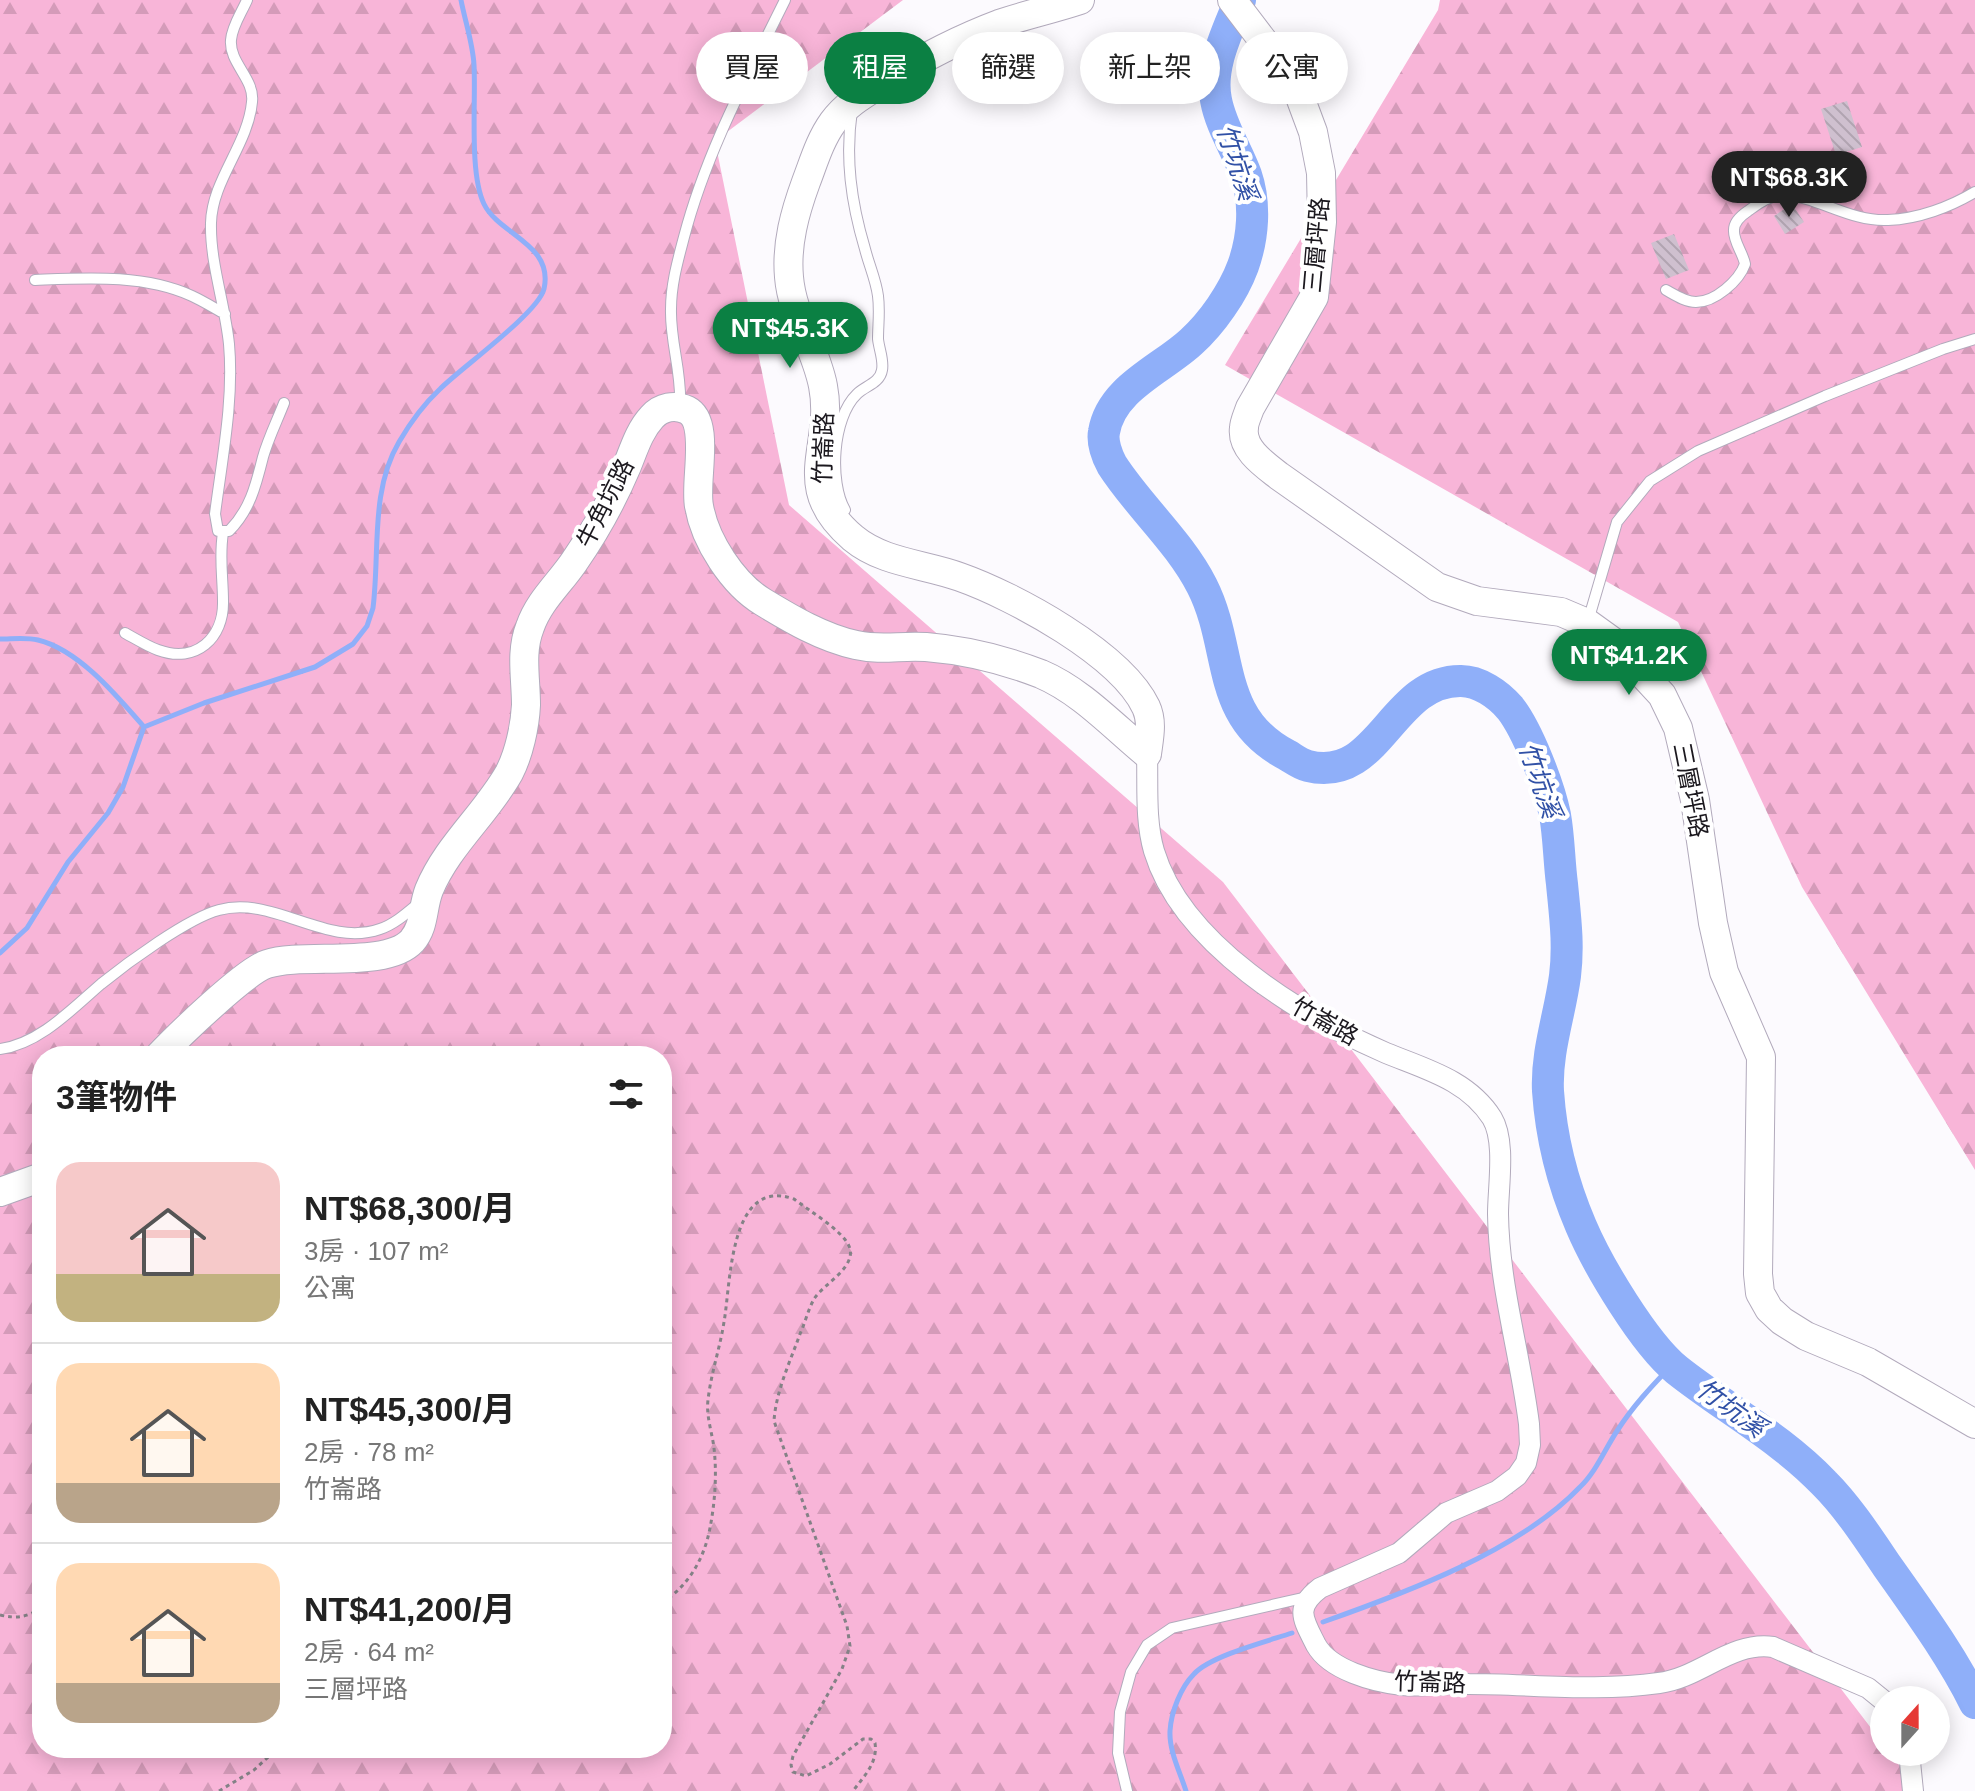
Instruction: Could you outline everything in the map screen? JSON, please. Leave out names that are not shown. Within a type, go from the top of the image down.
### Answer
[{"type":"street","name":"竹崙路","points":[[936,52],[972,34],[1080,0]]},
{"type":"street","name":"三層坪路","points":[[1232,0],[1279,61],[1300,97],[1313,132],[1321,173],[1318,275],[1314,297],[1250,408],[1244,428],[1246,441],[1258,459],[1279,476],[1437,587],[1477,601],[1561,612],[1587,623],[1612,641],[1662,695],[1678,728],[1695,800],[1724,972],[1761,1057],[1760,1293],[1769,1309],[1806,1336],[1868,1362],[1975,1424]]},
{"type":"street","name":"竹崙路","points":[[850,104],[822,139],[795,212],[789,253],[789,279],[801,324],[823,384],[826,410],[818,488],[829,512],[853,538],[877,553],[959,576],[1006,596],[1062,627],[1100,656],[1127,681],[1146,707],[1151,727],[1147,754],[1149,823],[1154,849],[1165,881],[1193,921],[1245,970],[1283,998],[1371,1046],[1464,1087],[1478,1098],[1495,1122],[1499,1142],[1500,1254],[1529,1424],[1530,1445],[1526,1463],[1517,1476],[1497,1491],[1446,1513],[1399,1553],[1320,1588],[1308,1597],[1302,1608],[1303,1620],[1321,1653],[1343,1668],[1402,1685],[1555,1687],[1661,1683],[1692,1674],[1736,1650],[1757,1645],[1773,1647],[1870,1690]]},
{"type":"street","name":"牛角坑路","points":[[170,1046],[246,976],[266,964],[388,955],[409,944],[421,927],[427,895],[438,870],[509,772],[521,739],[526,707],[524,658],[528,630],[540,604],[573,564],[601,519],[639,435],[653,415],[667,407],[680,407]]},
{"type":"street","points":[[680,407],[693,413],[700,424],[696,484],[699,510],[711,540],[734,577],[758,599],[805,626],[850,644],[884,650],[922,647],[962,652],[1042,675],[1070,689],[1147,754]]},
{"type":"street","points":[[0,1192],[32,1181]]},
{"type":"street","points":[[1910,1766],[1913,1791]]},
{"type":"lane","points":[[223,533],[215,525],[230,379],[225,314],[212,248],[211,222],[214,202],[252,107],[250,87],[232,52],[231,38],[247,0]]},
{"type":"lane","points":[[680,407],[681,381],[670,311],[678,257],[692,204],[718,138],[785,0]]},
{"type":"lane","points":[[853,104],[847,141],[848,167],[864,248],[878,295],[882,370],[876,381],[856,395],[843,418],[835,461],[835,482],[839,500],[848,516],[887,556]]},
{"type":"lane","points":[[1666,290],[1695,302],[1708,300],[1729,285],[1743,271],[1745,264],[1733,231],[1736,223],[1741,215],[1765,199],[1779,195],[1796,197],[1862,219],[1890,221],[1959,202],[1975,192]]},
{"type":"lane","points":[[35,280],[104,278],[149,284],[189,294],[225,314]]},
{"type":"lane","points":[[1587,623],[1617,522],[1650,481],[1698,451],[1854,384],[1975,339]]},
{"type":"lane","points":[[125,633],[160,651],[189,654],[203,648],[216,635],[222,614],[220,548],[223,533],[235,525],[254,494],[269,439],[284,403]]},
{"type":"lane","points":[[0,1049],[40,1033],[116,974],[191,923],[217,910],[239,906],[264,909],[317,926],[349,932],[379,930],[401,918],[427,895]]},
{"type":"lane","points":[[1127,1791],[1118,1753],[1120,1712],[1131,1672],[1147,1645],[1172,1628],[1308,1597]]},
{"type":"path","points":[[672,1595],[687,1582],[701,1560],[710,1530],[715,1474],[708,1402],[725,1319],[733,1251],[748,1212],[761,1199],[773,1194],[784,1195],[794,1199],[841,1235],[851,1257],[813,1300],[775,1405],[774,1421],[847,1626],[850,1646],[842,1669],[793,1756],[791,1765],[793,1772],[806,1776],[830,1764],[863,1739],[871,1739],[876,1752],[873,1763],[853,1791]]},
{"type":"path","points":[[0,1615],[15,1618],[32,1614]]},
{"type":"path","points":[[219,1791],[254,1770],[267,1758]]},
{"type":"green space","points":[[0,0],[903,0],[860,32],[824,32],[824,59],[808,71],[808,32],[696,32],[696,104],[764,104],[715,141],[789,505],[1223,882],[1870,1727],[1870,1766],[1900,1766],[1919,1791],[0,1791]]},
{"type":"green space","points":[[1440,0],[1975,0],[1975,1170],[1802,887],[1678,622],[1225,365],[1438,10]]},
{"type":"building","points":[[1847,101],[1862,147],[1836,155],[1821,109]]},
{"type":"building","points":[[1840,160],[1850,185],[1826,194],[1816,170]]},
{"type":"building","points":[[1792,204],[1804,222],[1785,234],[1774,216]]},
{"type":"building","points":[[1674,234],[1689,270],[1666,279],[1651,243]]},
{"type":"waterway","points":[[0,953],[27,928],[68,862],[108,813],[123,787],[144,727],[204,703],[315,667],[353,644],[367,626],[373,608],[380,502],[390,461],[399,442],[434,395],[514,326],[539,299],[544,289],[545,274],[541,261],[523,241],[491,215],[479,191],[475,156],[473,57],[461,0]]},
{"type":"waterway","name":"竹坑溪","points":[[1240,0],[1217,62],[1215,87],[1222,120],[1242,166],[1251,198],[1251,233],[1243,266],[1234,287],[1207,326],[1116,403],[1104,432],[1108,457],[1182,554],[1202,586],[1219,634],[1229,680],[1247,721],[1264,739],[1287,755],[1308,766],[1332,767],[1352,760],[1370,747],[1418,696],[1437,685],[1461,681],[1475,683],[1494,693],[1510,708],[1537,759],[1556,823],[1567,953],[1549,1062],[1548,1091],[1563,1177],[1589,1243],[1623,1303],[1664,1358],[1790,1452],[1841,1502],[1934,1633],[1975,1703]]},
{"type":"waterway","points":[[0,639],[38,640],[68,653],[96,676],[144,727]]},
{"type":"waterway","points":[[1323,1622],[1459,1568],[1526,1531],[1555,1510],[1586,1481],[1629,1413],[1671,1366]]},
{"type":"waterway","points":[[1186,1791],[1170,1739],[1175,1708],[1185,1686],[1194,1674],[1213,1661],[1292,1633]]}]
